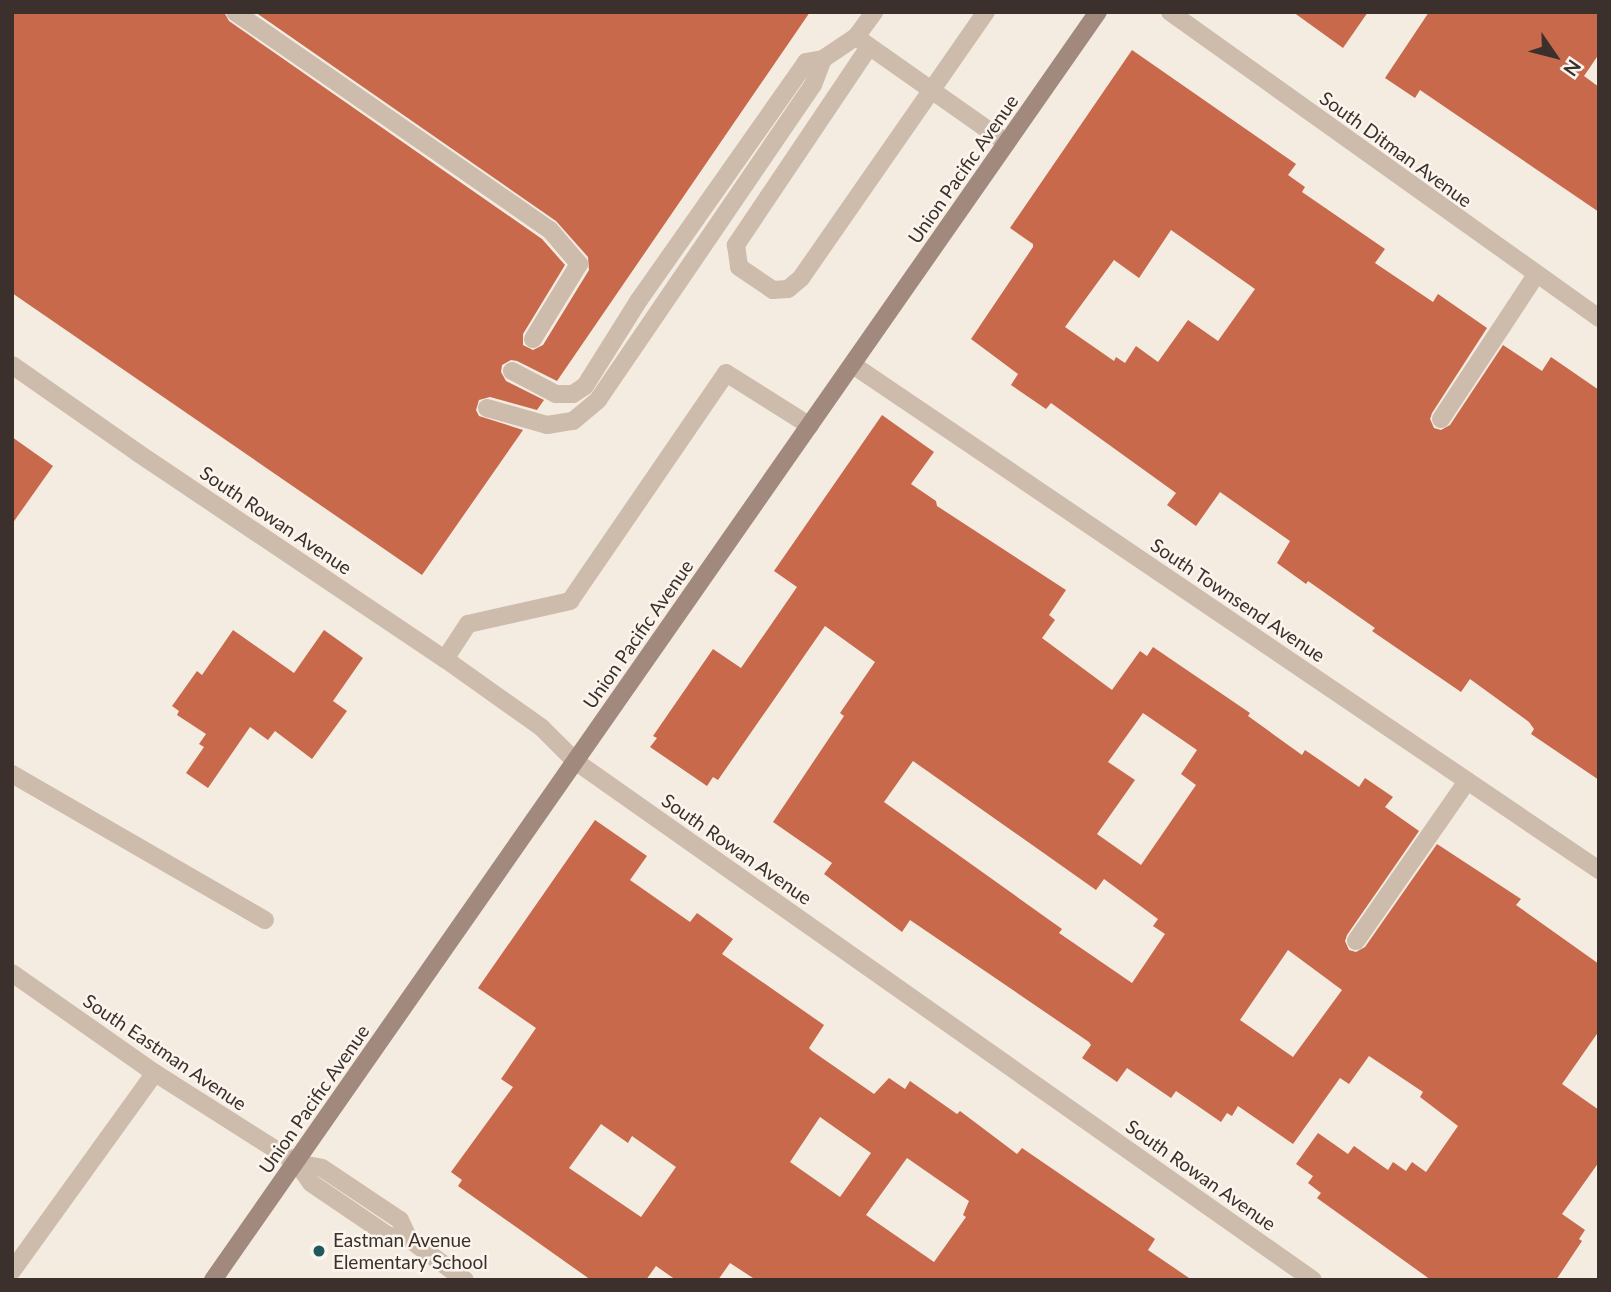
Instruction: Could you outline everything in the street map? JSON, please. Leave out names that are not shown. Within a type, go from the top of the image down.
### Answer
[{"type":"street","points":[[235,12],[550,230],[579,264],[533,339]]},
{"type":"street","points":[[874,12],[862,42],[736,245],[739,267],[773,290],[788,289],[801,278],[986,12]]},
{"type":"street","name":"Union Pacific Avenue","points":[[213,1280],[1098,12]]},
{"type":"street","name":"South Ditman Avenue","points":[[1170,12],[1599,318]]},
{"type":"street","points":[[512,371],[556,394],[573,394],[585,386],[639,300],[806,62],[823,59],[862,42]]},
{"type":"street","points":[[862,42],[930,92],[1007,143]]},
{"type":"street","points":[[487,408],[547,425],[573,421],[598,400],[813,85],[823,59]]},
{"type":"street","points":[[1441,419],[1536,275]]},
{"type":"street","name":"South Rowan Avenue","points":[[12,365],[445,659],[542,728],[575,761],[1313,1280]]},
{"type":"street","name":"South Townsend Avenue","points":[[853,365],[1599,870]]},
{"type":"street","points":[[445,659],[468,624],[570,601],[726,373],[810,426]]},
{"type":"street","points":[[12,774],[265,920]]},
{"type":"street","points":[[1356,941],[1467,781]]},
{"type":"street","name":"South Eastman Avenue","points":[[12,973],[155,1073],[297,1163],[322,1168],[400,1220],[409,1239],[465,1280]]},
{"type":"street","points":[[12,1271],[155,1073]]},
{"type":"building","points":[[12,12],[224,12],[229,21],[542,239],[565,265],[523,334],[523,345],[533,350],[543,345],[589,270],[588,257],[556,221],[255,12],[810,12],[557,381],[517,361],[511,360],[502,365],[501,372],[506,381],[544,400],[537,410],[490,397],[479,400],[476,410],[479,416],[523,430],[422,575],[12,293]]},
{"type":"building","points":[[1293,12],[1368,12],[1343,48]]},
{"type":"building","points":[[1429,12],[1599,12],[1599,54],[1584,76],[1599,87],[1599,212],[1420,90],[1415,98],[1385,78]]},
{"type":"building","points":[[1132,50],[1296,164],[1288,175],[1305,187],[1302,192],[1385,249],[1375,263],[1433,302],[1438,294],[1487,328],[1432,413],[1430,419],[1434,428],[1441,430],[1450,425],[1503,345],[1542,371],[1551,357],[1599,390],[1599,780],[1531,734],[1534,729],[1529,722],[1470,679],[1461,692],[1372,631],[1375,628],[1308,581],[1306,584],[1277,563],[1290,541],[1220,492],[1196,526],[1167,505],[1176,493],[1051,403],[1046,409],[1011,385],[1018,374],[971,339],[1033,247],[1033,244],[1010,228]],"holes":[[[1171,230],[1255,289],[1218,341],[1188,320],[1158,362],[1136,346],[1125,363],[1116,357],[1114,361],[1065,327],[1114,260],[1139,278]]]},
{"type":"building","points":[[882,415],[934,452],[911,484],[936,501],[937,506],[1066,590],[1049,615],[1055,620],[1042,638],[1112,690],[1140,651],[1147,656],[1153,647],[1250,713],[1248,716],[1302,755],[1305,750],[1359,787],[1365,778],[1393,797],[1385,807],[1419,831],[1347,935],[1345,941],[1349,950],[1356,952],[1365,947],[1437,844],[1521,899],[1516,905],[1599,964],[1599,1031],[1562,1084],[1599,1110],[1599,1162],[1562,1214],[1585,1230],[1579,1239],[1582,1241],[1556,1280],[1431,1280],[1317,1198],[1321,1193],[1308,1183],[1313,1176],[1296,1164],[1318,1133],[1348,1154],[1354,1146],[1388,1170],[1393,1162],[1406,1171],[1412,1162],[1426,1172],[1458,1126],[1420,1097],[1423,1092],[1369,1056],[1349,1084],[1340,1078],[1293,1144],[1238,1106],[1232,1116],[1227,1113],[1221,1122],[1176,1091],[1171,1098],[1127,1068],[1117,1082],[1082,1058],[1091,1045],[1089,1042],[910,920],[902,932],[824,874],[832,863],[773,822],[844,716],[840,713],[875,662],[825,626],[718,780],[713,777],[707,786],[650,747],[657,738],[653,736],[713,649],[741,668],[797,587],[774,571]],"holes":[[[1143,713],[1197,750],[1181,774],[1196,785],[1141,865],[1097,834],[1135,780],[1108,762]],[[913,761],[1096,890],[1104,879],[1158,919],[1153,926],[1165,934],[1132,983],[1059,933],[1062,929],[884,802]],[[1288,950],[1342,990],[1293,1057],[1240,1020]]]},
{"type":"building","points":[[12,437],[53,466],[12,524]]},
{"type":"building","points":[[233,630],[294,673],[324,630],[363,658],[333,701],[347,711],[312,759],[275,731],[268,740],[250,727],[208,788],[186,773],[204,747],[199,744],[206,734],[177,715],[179,711],[172,706],[197,671],[202,675]]},
{"type":"building","points":[[595,820],[647,856],[630,880],[690,922],[697,913],[733,939],[722,954],[824,1025],[809,1048],[812,1051],[874,1094],[889,1078],[905,1089],[910,1081],[957,1114],[960,1111],[1017,1154],[1022,1148],[1155,1239],[1148,1250],[1192,1280],[756,1280],[730,1263],[718,1280],[676,1280],[656,1266],[646,1280],[591,1280],[458,1186],[462,1180],[451,1172],[513,1087],[501,1079],[536,1028],[478,988]],"holes":[[[820,1117],[871,1153],[840,1197],[790,1162]],[[601,1124],[628,1143],[632,1136],[676,1167],[641,1217],[569,1168]],[[907,1158],[969,1201],[963,1215],[966,1217],[934,1262],[866,1215]]]},
{"type":"place","name":"Eastman Avenue Elementary School","points":[[319,1251]]}]
